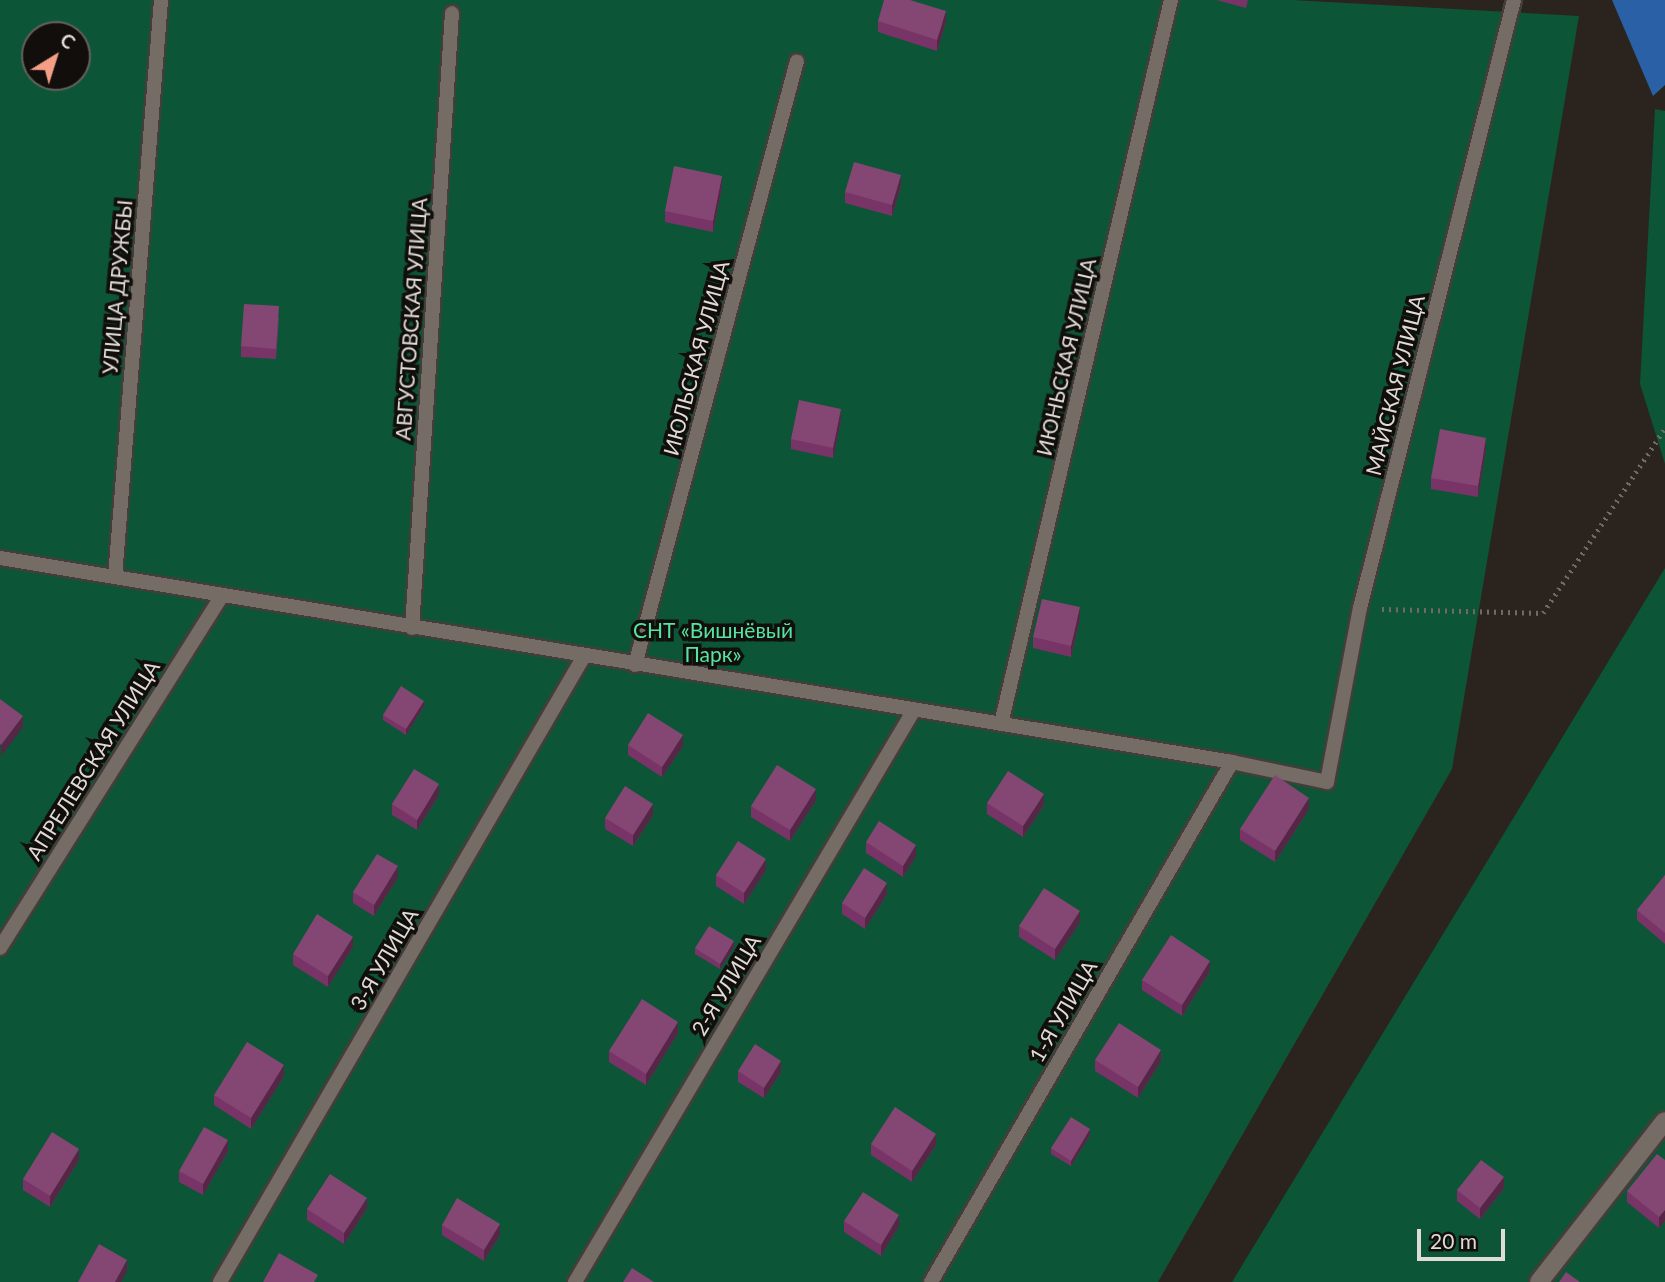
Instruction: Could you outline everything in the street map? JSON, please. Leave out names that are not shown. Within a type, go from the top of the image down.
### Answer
[{"type":"street","points":[[1539,1282],[1665,1121]]},
{"type":"lane","name":"УЛИЦА ДРУЖБЫ","points":[[115,577],[161,0]]},
{"type":"lane","name":"ИЮНЬСКАЯ УЛИЦА","points":[[1001,724],[1171,0]]},
{"type":"lane","name":"МАЙСКАЯ УЛИЦА","points":[[1232,762],[1327,782],[1360,608],[1514,0]]},
{"type":"lane","name":"АВГУСТОВСКАЯ УЛИЦА","points":[[412,628],[452,13]]},
{"type":"lane","name":"ИЮЛЬСКАЯ УЛИЦА","points":[[635,665],[797,61]]},
{"type":"lane","points":[[0,558],[1232,762]]},
{"type":"lane","name":"АПРЕЛЕВСКАЯ УЛИЦА","points":[[0,948],[222,595]]},
{"type":"lane","name":"3-Я УЛИЦА","points":[[220,1282],[584,656]]},
{"type":"lane","name":"2-Я УЛИЦА","points":[[575,1282],[914,710]]},
{"type":"lane","name":"1-Я УЛИЦА","points":[[931,1282],[1232,762]]},
{"type":"path","points":[[1360,608],[1543,613],[1665,428]]},
{"type":"green space","name":"СНТ «Вишнёвый Парк»","points":[[0,0],[1292,0],[1579,16],[1452,769],[1158,1282],[0,1282]]},
{"type":"green space","points":[[1655,109],[1665,111],[1665,464],[1640,384]]},
{"type":"green space","points":[[1665,568],[1665,1282],[1232,1282]]},
{"type":"water","points":[[1612,0],[1665,0],[1665,85],[1653,96]]},
{"type":"building","points":[[884,0],[910,0],[946,11],[937,40],[878,21]]},
{"type":"building","points":[[854,162],[901,175],[892,205],[845,192]]},
{"type":"building","points":[[674,166],[722,176],[713,221],[665,211]]},
{"type":"building","points":[[244,304],[279,306],[276,349],[241,346]]},
{"type":"building","points":[[799,400],[841,409],[833,448],[791,439]]},
{"type":"building","points":[[1440,429],[1486,438],[1478,486],[1431,478]]},
{"type":"building","points":[[1042,599],[1080,607],[1071,646],[1033,637]]},
{"type":"building","points":[[401,686],[424,701],[406,729],[383,715]]},
{"type":"building","points":[[0,699],[23,716],[1,745],[0,744]]},
{"type":"building","points":[[648,713],[683,735],[662,767],[628,745]]},
{"type":"building","points":[[777,765],[816,789],[790,830],[751,806]]},
{"type":"building","points":[[414,769],[439,784],[417,820],[392,804]]},
{"type":"building","points":[[1008,771],[1044,794],[1023,826],[987,803]]},
{"type":"building","points":[[1275,775],[1309,798],[1275,851],[1240,829]]},
{"type":"building","points":[[625,786],[653,804],[633,835],[605,818]]},
{"type":"building","points":[[879,821],[916,845],[903,866],[866,842]]},
{"type":"building","points":[[738,841],[766,859],[744,893],[716,875]]},
{"type":"building","points":[[377,854],[398,866],[374,905],[353,892]]},
{"type":"building","points":[[864,868],[887,883],[865,918],[842,903]]},
{"type":"building","points":[[1665,875],[1665,933],[1637,910]]},
{"type":"building","points":[[1044,888],[1080,911],[1055,949],[1019,926]]},
{"type":"building","points":[[317,914],[353,937],[328,976],[293,954]]},
{"type":"building","points":[[709,926],[734,941],[720,964],[695,948]]},
{"type":"building","points":[[1171,935],[1210,961],[1182,1005],[1142,980]]},
{"type":"building","points":[[642,999],[678,1022],[646,1074],[609,1051]]},
{"type":"building","points":[[1119,1023],[1161,1050],[1138,1087],[1095,1060]]},
{"type":"building","points":[[247,1042],[284,1065],[251,1118],[214,1095]]},
{"type":"building","points":[[755,1044],[781,1061],[764,1088],[738,1071]]},
{"type":"building","points":[[895,1107],[936,1134],[912,1171],[871,1144]]},
{"type":"building","points":[[1071,1117],[1090,1129],[1071,1161],[1051,1148]]},
{"type":"building","points":[[204,1127],[228,1140],[203,1184],[179,1171]]},
{"type":"building","points":[[52,1132],[79,1149],[50,1196],[23,1179]]},
{"type":"building","points":[[1657,1154],[1665,1160],[1665,1210],[1659,1217],[1627,1191]]},
{"type":"building","points":[[1481,1160],[1504,1177],[1480,1208],[1457,1190]]},
{"type":"building","points":[[330,1174],[367,1198],[344,1233],[307,1209]]},
{"type":"building","points":[[863,1192],[899,1215],[881,1245],[844,1221]]},
{"type":"building","points":[[457,1198],[500,1224],[484,1250],[442,1225]]},
{"type":"building","points":[[99,1244],[127,1260],[115,1282],[78,1282]]},
{"type":"building","points":[[279,1253],[318,1275],[314,1282],[263,1282]]},
{"type":"building","points":[[632,1268],[654,1282],[623,1282]]},
{"type":"building","points":[[1566,1272],[1580,1282],[1559,1282]]}]
